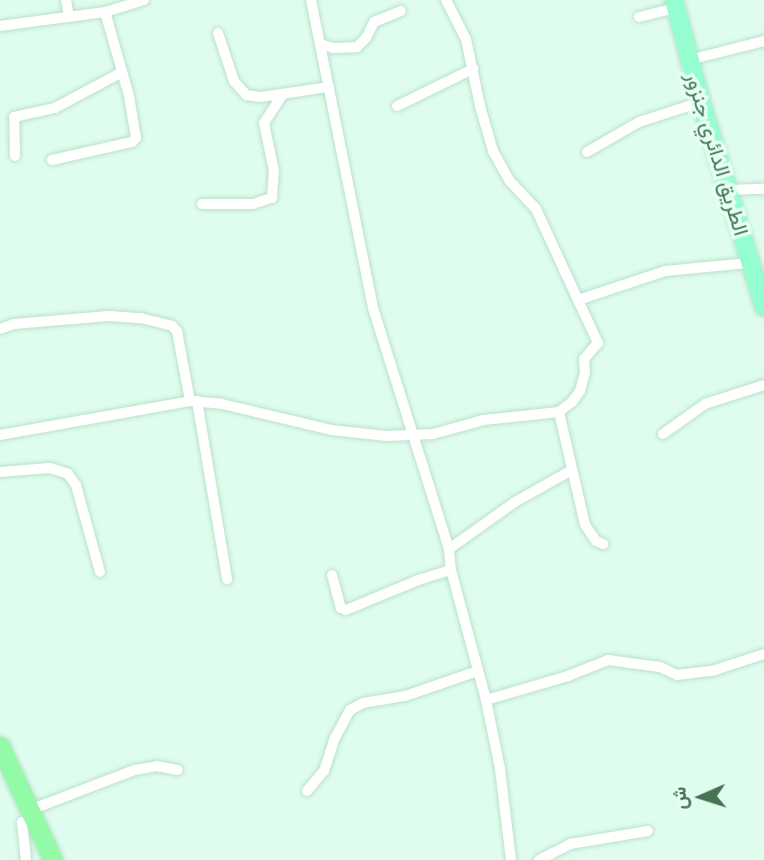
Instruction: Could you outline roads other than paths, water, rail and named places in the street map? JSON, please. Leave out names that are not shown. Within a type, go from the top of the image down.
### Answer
[{"type":"highway","points":[[0,746],[26,816],[38,860]]},
{"type":"highway","points":[[0,775],[53,860]]},
{"type":"main road","name":"الطريق الدائري جنزور","points":[[675,4],[749,263],[761,285],[764,307]]},
{"type":"street","points":[[66,0],[69,17]]},
{"type":"street","points":[[0,26],[105,12],[144,0]]},
{"type":"street","points":[[312,0],[373,308],[449,549],[451,570],[486,700],[500,769],[511,860]]},
{"type":"street","points":[[0,435],[193,401],[331,430],[413,436],[433,434],[484,420],[559,412],[572,402],[580,391],[585,372],[584,359],[598,343],[536,209],[509,180],[493,151],[464,31],[446,0]]},
{"type":"street","points":[[639,18],[675,4]]},
{"type":"street","points":[[320,44],[333,48],[357,47],[366,38],[374,22],[401,11]]},
{"type":"street","points":[[52,160],[132,142],[135,138],[122,72],[105,12]]},
{"type":"street","points":[[218,33],[234,81],[246,95],[283,94],[329,87]]},
{"type":"street","points":[[689,60],[764,41]]},
{"type":"street","points":[[397,106],[473,69]]},
{"type":"street","points":[[15,156],[14,117],[55,108],[122,72]]},
{"type":"street","points":[[202,204],[253,204],[271,198],[274,171],[264,123],[283,94]]},
{"type":"street","points":[[587,152],[628,127],[701,102]]},
{"type":"street","points":[[727,190],[764,188]]},
{"type":"street","points":[[578,300],[665,271],[749,263]]},
{"type":"street","points":[[0,329],[14,324],[109,316],[141,318],[172,326],[177,331],[193,401],[226,579]]},
{"type":"street","points":[[663,434],[705,404],[764,385]]},
{"type":"street","points":[[559,412],[585,525],[596,541],[603,544]]},
{"type":"street","points":[[0,472],[50,468],[68,474],[76,485],[100,572]]},
{"type":"street","points":[[449,549],[514,502],[572,470]]},
{"type":"street","points":[[331,575],[341,608],[346,610],[418,580],[451,570]]},
{"type":"street","points":[[486,700],[568,676],[608,660],[660,667],[677,675],[712,671],[764,654]]},
{"type":"street","points":[[307,791],[324,771],[338,729],[350,710],[363,703],[405,696],[478,671]]},
{"type":"street","points":[[26,860],[26,816],[135,769],[157,766],[178,770]]},
{"type":"street","points":[[539,860],[570,844],[648,831]]}]
